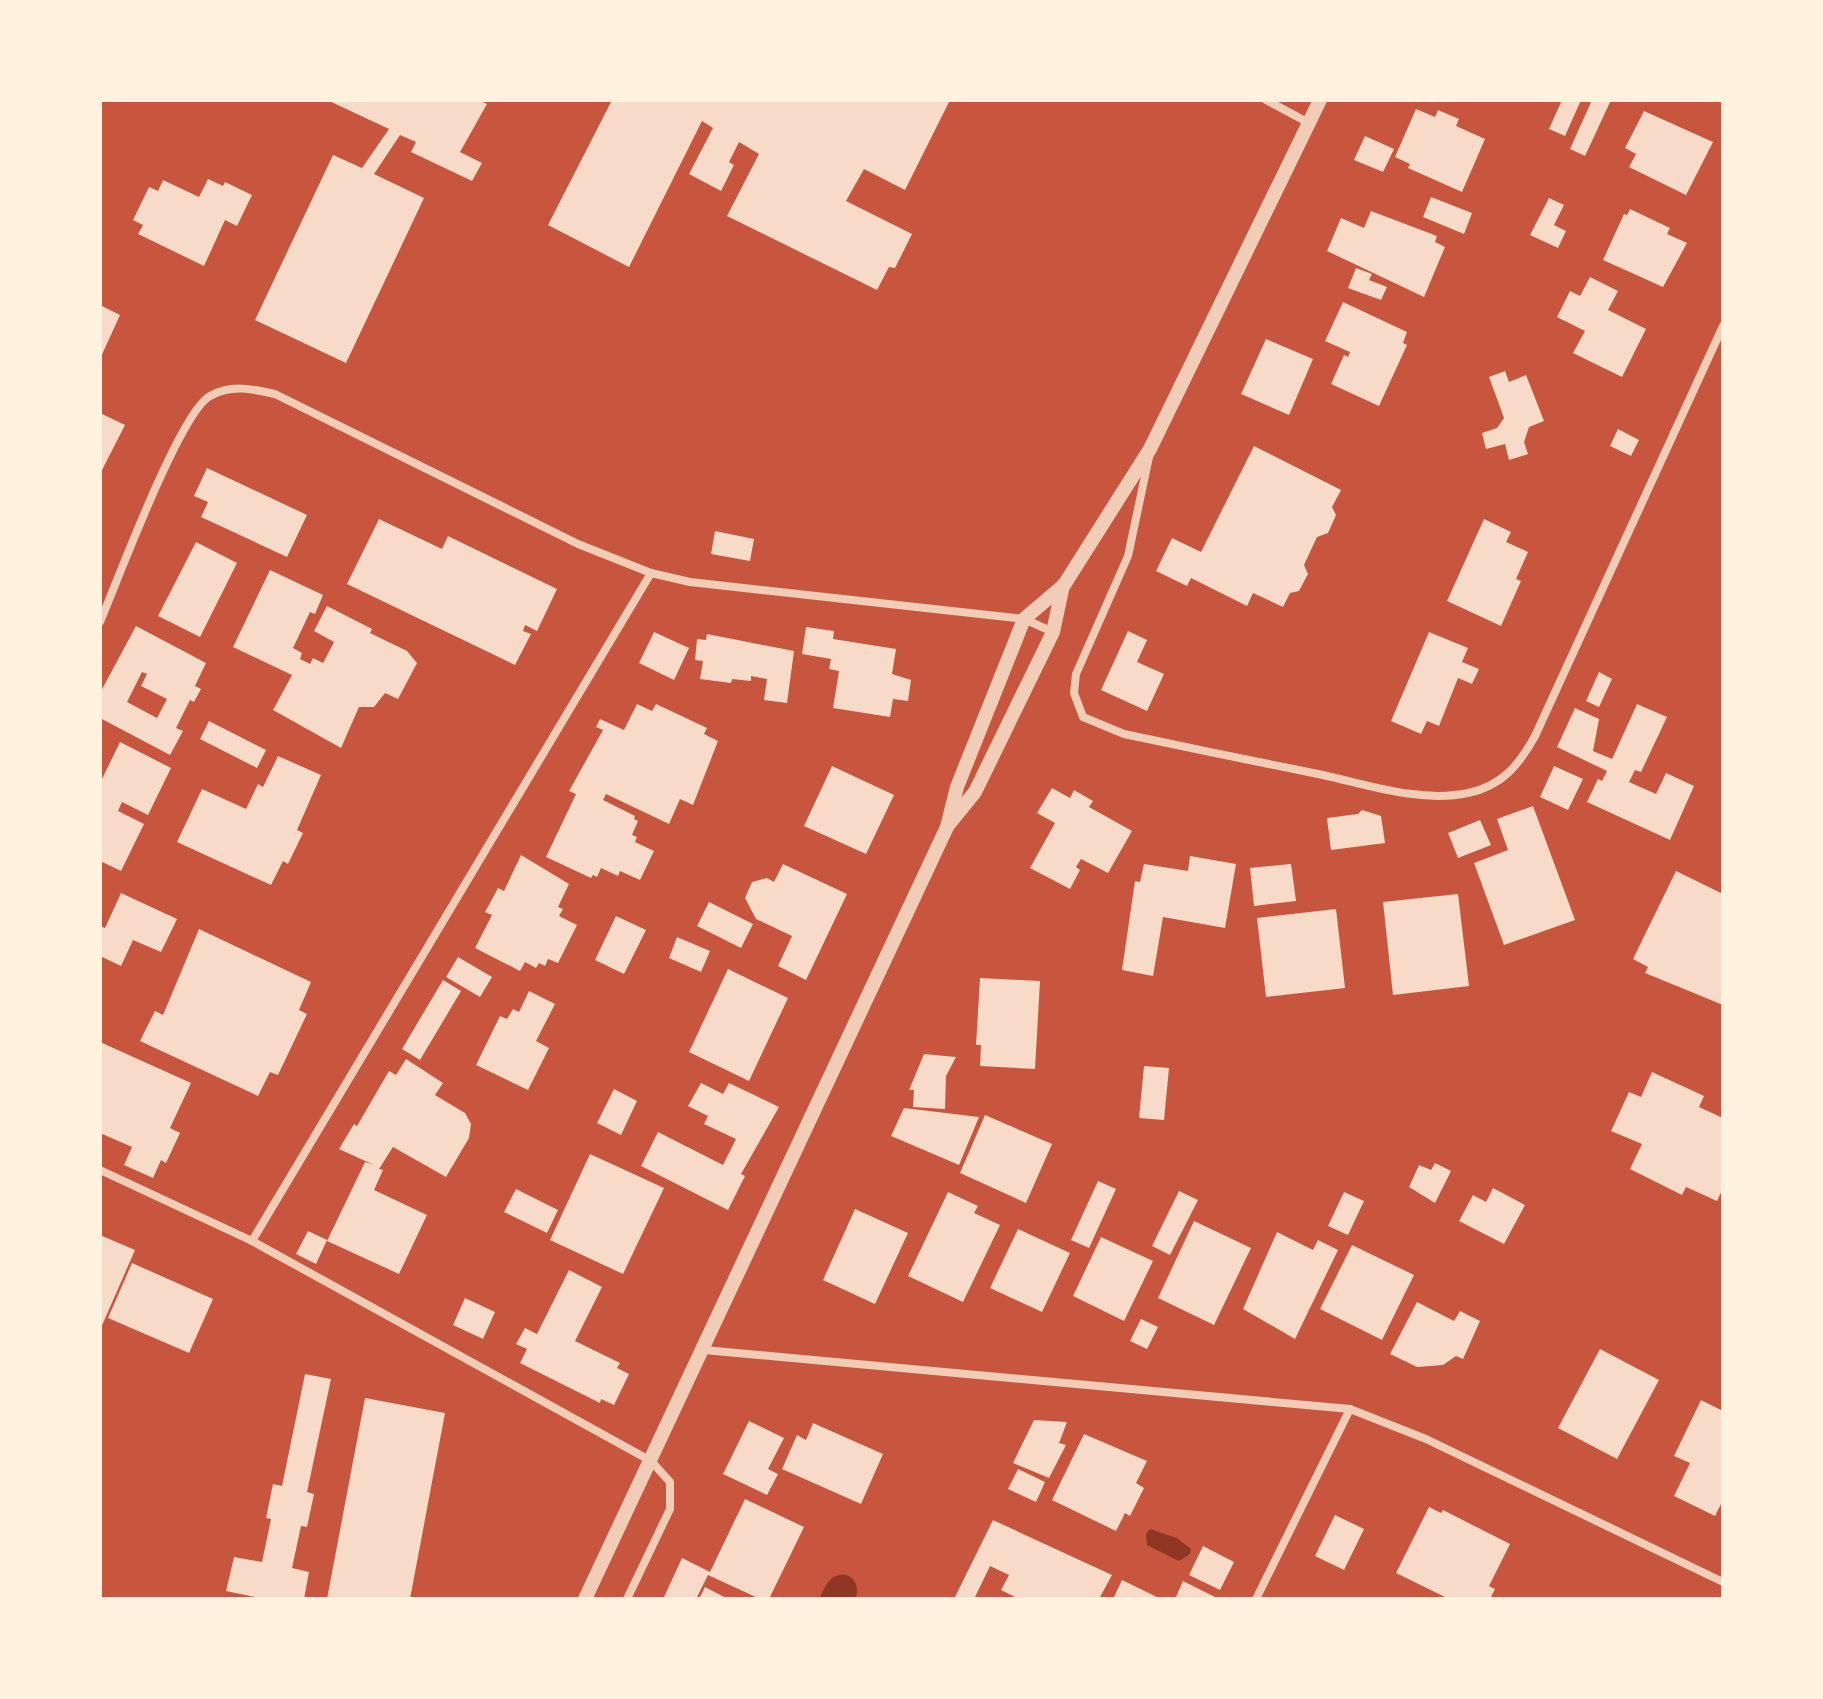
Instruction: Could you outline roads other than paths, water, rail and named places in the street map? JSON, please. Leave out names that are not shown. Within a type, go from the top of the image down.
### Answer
[{"type":"street","points":[[1266,100],[1309,123]]},
{"type":"street","points":[[585,1599],[947,827],[957,787],[1024,619],[1064,585],[1150,449],[1320,100]]},
{"type":"street","points":[[1150,449],[1137,525],[1128,556],[1076,674],[1074,693],[1083,717],[1124,734],[1387,789],[1433,796],[1470,793],[1495,784],[1512,772],[1535,736],[1723,326]]},
{"type":"street","points":[[100,622],[185,424],[208,396],[243,387],[275,394],[578,544],[651,573],[690,582],[1024,619],[1053,632]]},
{"type":"street","points":[[252,1241],[651,573]]},
{"type":"street","points":[[947,827],[975,792],[1053,632],[1064,585]]},
{"type":"street","points":[[100,1170],[252,1241],[651,1461],[670,1482],[670,1509],[627,1599]]},
{"type":"street","points":[[704,1350],[1350,1409],[1426,1439],[1723,1582]]},
{"type":"street","points":[[1256,1599],[1350,1409]]}]
